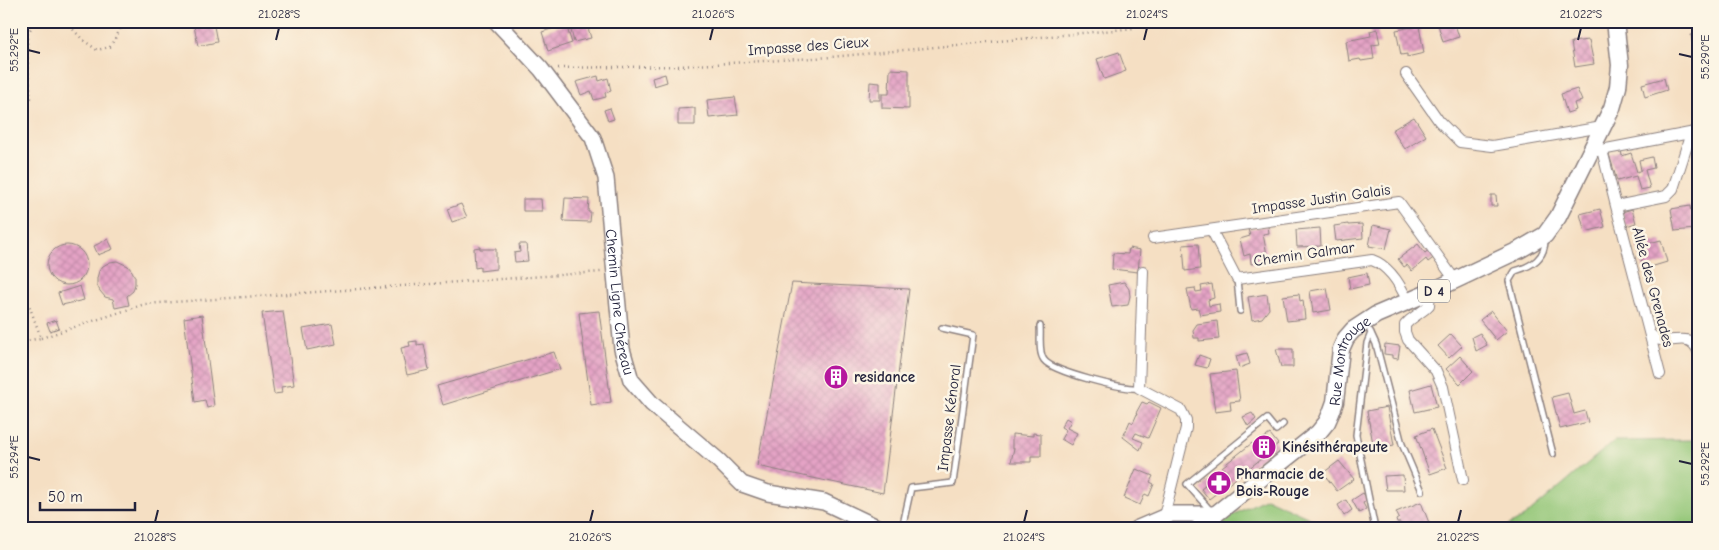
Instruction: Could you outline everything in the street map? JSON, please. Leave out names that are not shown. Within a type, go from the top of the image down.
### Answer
[{"type":"main road","name":"Rue Montrouge","points":[[1197,529],[1318,433],[1327,422],[1335,402],[1341,349],[1346,338],[1369,327],[1376,315],[1519,250],[1545,235],[1558,218],[1596,151],[1602,128],[1612,108],[1618,87],[1620,65],[1615,21]]},
{"type":"street","name":"Chemin Ligne Chéreau","points":[[496,21],[541,69],[567,101],[593,138],[606,178],[622,349],[631,380],[652,404],[719,461],[742,484],[768,493],[824,502],[881,529]]},
{"type":"street","points":[[1406,74],[1439,121],[1460,142],[1492,146],[1602,128]]},
{"type":"street","points":[[1596,151],[1694,132]]},
{"type":"street","points":[[1616,206],[1666,196],[1673,189],[1694,132]]},
{"type":"street","name":"Allée des Grenades","points":[[1596,151],[1616,206],[1660,374]]},
{"type":"street","name":"Impasse Justin Galais","points":[[1153,238],[1212,231],[1399,202],[1455,280]]},
{"type":"street","name":"Chemin Galmar","points":[[1212,231],[1237,279],[1372,260],[1378,262],[1398,283],[1408,302]]},
{"type":"street","points":[[1143,271],[1139,388],[1181,410],[1186,420],[1186,428],[1164,516]]},
{"type":"street","points":[[1430,292],[1429,305],[1410,320],[1406,325],[1405,332],[1408,340],[1436,372],[1443,387],[1463,480]]},
{"type":"street","points":[[1650,334],[1656,340],[1686,340],[1692,342],[1698,351]]},
{"type":"street","points":[[1136,529],[1171,514],[1214,514]]},
{"type":"lane","points":[[1545,235],[1545,245],[1539,260],[1528,267],[1515,271],[1509,281],[1553,454]]},
{"type":"lane","points":[[1237,279],[1240,311]]},
{"type":"lane","points":[[1040,326],[1043,358],[1049,365],[1062,371],[1118,386],[1132,389],[1139,388]]},
{"type":"lane","points":[[1369,327],[1376,344],[1402,444],[1422,491]]},
{"type":"lane","points":[[1369,327],[1356,435],[1375,529]]},
{"type":"lane","name":"Impasse Kénoral","points":[[902,529],[911,488],[953,483],[973,334],[942,328]]},
{"type":"lane","points":[[1214,514],[1187,484],[1267,419],[1276,430],[1283,424]]},
{"type":"path","points":[[21,116],[31,98],[27,35],[35,21]]},
{"type":"path","points":[[61,21],[69,25],[83,40],[97,50],[110,47],[125,21]]},
{"type":"path","name":"Impasse des Cieux","points":[[541,69],[679,66],[831,57],[1135,28]]},
{"type":"path","points":[[21,342],[40,338],[145,304],[615,271]]},
{"type":"path","points":[[21,283],[40,338]]},
{"type":"green space","points":[[1694,440],[1698,444],[1698,529],[1501,529],[1524,517],[1614,441]]},
{"type":"green space","points":[[1266,498],[1333,529],[1210,529],[1215,524]]},
{"type":"building","points":[[193,21],[213,21],[217,42],[198,46]]},
{"type":"building","points":[[575,21],[586,21],[591,38],[574,42],[571,30],[568,31],[572,43],[548,51],[542,32]]},
{"type":"building","points":[[670,21],[690,21],[691,27],[670,29]]},
{"type":"building","points":[[1437,21],[1454,21],[1459,37],[1443,42]]},
{"type":"building","points":[[1419,26],[1424,53],[1407,57],[1407,54],[1401,55],[1396,30]]},
{"type":"building","points":[[1377,29],[1380,44],[1372,45],[1374,59],[1349,61],[1346,41],[1371,36],[1370,31]]},
{"type":"building","points":[[1698,34],[1698,64],[1696,64],[1691,35]]},
{"type":"building","points":[[1589,40],[1594,64],[1575,67],[1571,42]]},
{"type":"building","points":[[1119,52],[1126,71],[1104,79],[1097,59]]},
{"type":"building","points":[[890,69],[909,70],[909,109],[882,108],[882,94],[889,94]]},
{"type":"building","points":[[665,74],[667,82],[654,86],[652,78]]},
{"type":"building","points":[[598,76],[599,81],[608,78],[611,91],[605,93],[606,97],[594,100],[591,91],[581,95],[576,82]]},
{"type":"building","points":[[1664,78],[1667,90],[1645,97],[1642,84]]},
{"type":"building","points":[[870,82],[880,83],[880,100],[869,100]]},
{"type":"building","points":[[1577,89],[1582,101],[1574,103],[1576,110],[1567,113],[1561,94]]},
{"type":"building","points":[[735,97],[738,115],[709,118],[707,100]]},
{"type":"building","points":[[610,108],[614,119],[608,121],[604,110]]},
{"type":"building","points":[[695,108],[695,125],[678,125],[678,109]]},
{"type":"building","points":[[1414,117],[1426,136],[1405,149],[1392,130]]},
{"type":"building","points":[[1621,150],[1622,156],[1631,153],[1637,172],[1641,170],[1639,160],[1652,157],[1654,168],[1645,170],[1650,188],[1640,190],[1636,176],[1617,181],[1609,154]]},
{"type":"building","points":[[1491,195],[1496,195],[1497,206],[1491,206]]},
{"type":"building","points":[[565,198],[589,199],[588,212],[591,212],[590,222],[563,221]]},
{"type":"building","points":[[523,199],[541,199],[542,211],[523,211]]},
{"type":"building","points":[[461,204],[467,217],[452,222],[447,209]]},
{"type":"building","points":[[1690,206],[1694,229],[1675,231],[1671,209]]},
{"type":"building","points":[[1600,209],[1605,227],[1585,232],[1580,214]]},
{"type":"building","points":[[1632,209],[1636,223],[1626,226],[1622,212]]},
{"type":"building","points":[[1362,224],[1363,238],[1336,241],[1334,226]]},
{"type":"building","points":[[1373,225],[1391,229],[1386,249],[1369,246]]},
{"type":"building","points":[[1268,226],[1269,233],[1263,234],[1268,260],[1251,264],[1250,254],[1244,256],[1240,239],[1250,236],[1248,229]]},
{"type":"building","points":[[1320,228],[1321,246],[1297,247],[1296,230]]},
{"type":"building","points":[[108,239],[113,249],[98,255],[94,246]]},
{"type":"building","points":[[1661,240],[1667,262],[1644,269],[1637,246]]},
{"type":"building","points":[[519,244],[526,244],[528,261],[515,262],[514,253],[520,252]]},
{"type":"building","points":[[1198,244],[1200,269],[1185,271],[1183,245]]},
{"type":"building","points":[[1418,244],[1425,253],[1431,248],[1436,256],[1428,262],[1426,259],[1412,271],[1407,265],[1404,267],[1398,259]]},
{"type":"building","points":[[71,245],[78,248],[84,254],[87,265],[86,273],[78,282],[71,285],[63,285],[56,282],[48,273],[47,261],[50,254],[59,246]]},
{"type":"building","points":[[480,247],[480,249],[496,249],[496,269],[480,271],[480,267],[475,268],[474,248]]},
{"type":"building","points":[[1129,248],[1140,250],[1138,272],[1112,269],[1113,253],[1128,254]]},
{"type":"building","points":[[117,261],[128,266],[132,271],[135,277],[135,284],[133,291],[127,296],[129,305],[115,308],[113,299],[105,297],[100,291],[97,285],[97,278],[103,266]]},
{"type":"building","points":[[1367,273],[1369,285],[1350,289],[1348,277]]},
{"type":"building","points":[[1124,282],[1129,289],[1128,305],[1112,307],[1108,285]]},
{"type":"building","name":"residance","points":[[792,283],[909,289],[883,493],[757,466]]},
{"type":"building","points":[[1212,284],[1214,298],[1208,300],[1209,306],[1219,304],[1220,312],[1200,315],[1198,308],[1191,309],[1187,289],[1195,288],[1196,292],[1202,291],[1201,286]]},
{"type":"building","points":[[80,286],[84,300],[62,305],[58,293]]},
{"type":"building","points":[[1327,288],[1331,310],[1313,313],[1310,291]]},
{"type":"building","points":[[1267,294],[1269,309],[1262,318],[1252,320],[1248,297]]},
{"type":"building","points":[[1299,294],[1300,301],[1303,300],[1305,319],[1287,321],[1283,296]]},
{"type":"building","points":[[283,311],[294,385],[281,387],[282,393],[274,394],[262,313]]},
{"type":"building","points":[[599,311],[611,402],[591,405],[579,313]]},
{"type":"building","points":[[1491,311],[1507,331],[1496,340],[1480,320]]},
{"type":"building","points":[[202,315],[214,406],[207,408],[205,400],[195,402],[184,318]]},
{"type":"building","points":[[56,320],[59,328],[50,331],[47,323]]},
{"type":"building","points":[[1217,321],[1219,339],[1199,341],[1199,338],[1194,338],[1193,330],[1197,324]]},
{"type":"building","points":[[332,324],[336,344],[307,350],[303,329]]},
{"type":"building","points":[[1480,333],[1487,345],[1476,351],[1472,337]]},
{"type":"building","points":[[1451,334],[1462,346],[1449,358],[1438,346]]},
{"type":"building","points":[[417,341],[417,345],[424,344],[429,370],[407,375],[401,348],[410,346],[409,342]]},
{"type":"building","points":[[1385,344],[1400,346],[1398,359],[1392,358],[1392,355],[1384,354]]},
{"type":"building","points":[[1276,349],[1293,349],[1293,367],[1281,367]]},
{"type":"building","points":[[554,352],[560,369],[443,405],[437,386]]},
{"type":"building","points":[[1247,353],[1250,364],[1239,368],[1236,356]]},
{"type":"building","points":[[1199,355],[1210,359],[1207,368],[1195,365]]},
{"type":"building","points":[[1460,356],[1473,371],[1460,384],[1446,369]]},
{"type":"building","points":[[1236,371],[1240,401],[1230,402],[1231,410],[1215,412],[1210,374]]},
{"type":"building","points":[[1431,384],[1437,407],[1415,412],[1410,390]]},
{"type":"building","points":[[1568,393],[1574,414],[1585,411],[1588,422],[1560,429],[1552,397]]},
{"type":"building","points":[[1142,402],[1147,404],[1149,402],[1161,408],[1148,438],[1136,433],[1133,438],[1143,442],[1140,450],[1123,437],[1130,421],[1133,423]]},
{"type":"building","points":[[1387,407],[1394,445],[1374,449],[1367,411]]},
{"type":"building","points":[[1252,413],[1256,419],[1248,426],[1243,417]]},
{"type":"building","points":[[1066,418],[1071,421],[1067,428],[1077,433],[1071,445],[1061,439],[1066,430],[1061,427]]},
{"type":"building","points":[[1432,429],[1447,468],[1430,474],[1416,435]]},
{"type":"building","points":[[1033,433],[1041,434],[1041,456],[1031,456],[1031,462],[1011,462],[1014,448],[1012,448],[1012,434],[1033,436]]},
{"type":"building","points":[[1270,434],[1278,444],[1274,449],[1209,499],[1201,489],[1204,485],[1224,469],[1222,467],[1252,443],[1254,445]]},
{"type":"building","points":[[1339,461],[1354,479],[1337,491],[1323,473]]},
{"type":"building","points":[[1136,469],[1153,476],[1150,482],[1154,484],[1149,496],[1145,494],[1140,505],[1124,498]]},
{"type":"building","points":[[1403,475],[1404,490],[1386,490],[1384,476]]},
{"type":"building","points":[[1363,493],[1368,500],[1363,503],[1366,509],[1359,513],[1352,500]]},
{"type":"building","points":[[1346,500],[1352,510],[1344,516],[1338,505]]},
{"type":"building","points":[[1421,502],[1431,528],[1402,529],[1400,523],[1397,523],[1396,520],[1399,518],[1396,512]]},
{"type":"place","name":"residance","points":[[836,377]]},
{"type":"place","name":"Kinésithérapeute","points":[[1264,447]]},
{"type":"place","name":"Pharmacie de Bois-Rouge","points":[[1219,483]]}]
